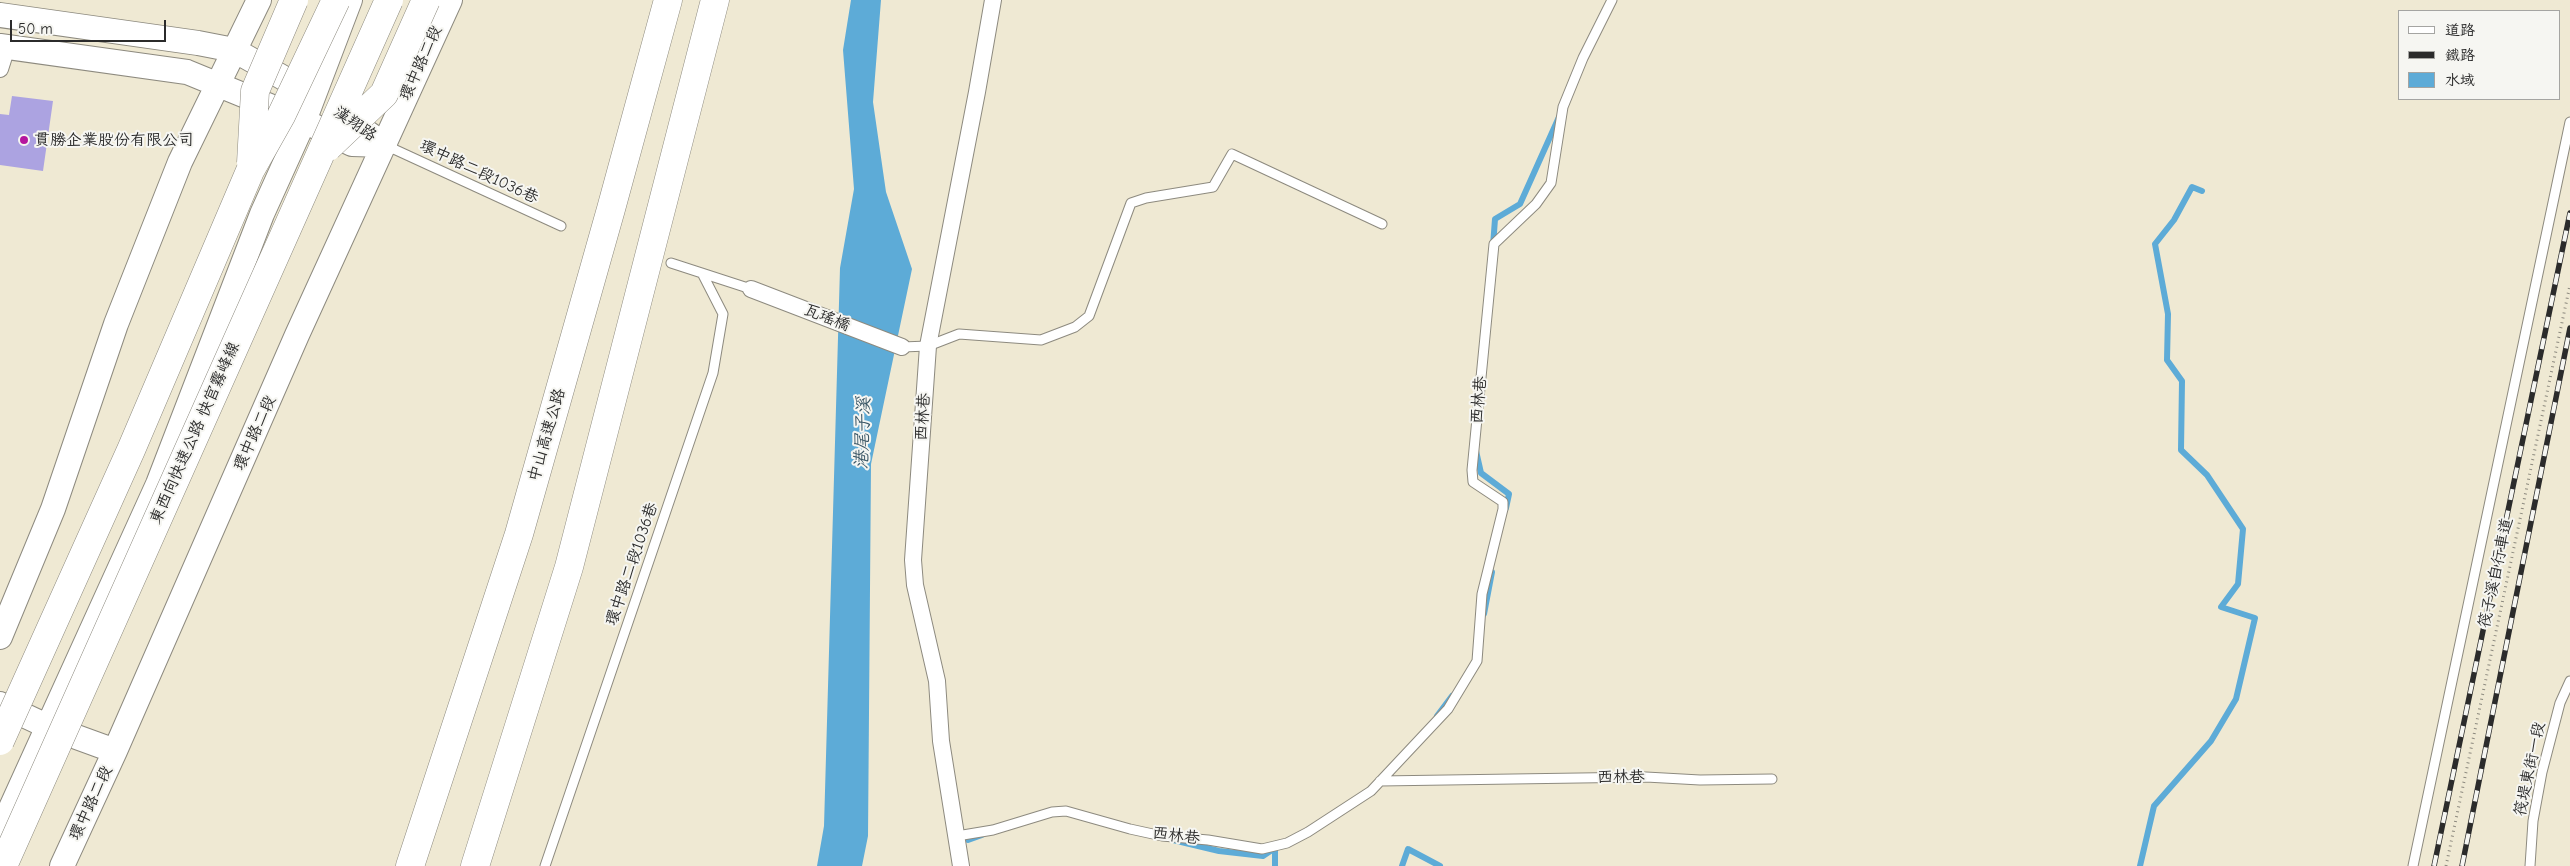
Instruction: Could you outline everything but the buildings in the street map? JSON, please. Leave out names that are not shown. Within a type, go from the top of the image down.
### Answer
[{"type":"highway","points":[[250,171],[256,92],[294,0]]},
{"type":"highway","points":[[0,741],[127,458],[250,171],[281,116],[338,0]]},
{"type":"highway","name":"東西向快速公路 快官霧峰線","points":[[3,866],[389,0]]},
{"type":"highway","points":[[318,157],[384,94],[426,0]]},
{"type":"highway","name":"中山高速公路","points":[[410,866],[518,534],[614,199],[668,0]]},
{"type":"highway","points":[[475,866],[569,567],[715,0]]},
{"type":"street","points":[[0,636],[53,509],[116,324],[176,171],[259,0]]},
{"type":"street","points":[[0,832],[42,723],[296,117],[338,0]]},
{"type":"street","points":[[306,91],[350,0]]},
{"type":"street","name":"環中路二段","points":[[62,866],[115,751],[297,335],[450,0]]},
{"type":"street","name":"西林巷","points":[[961,866],[958,836],[941,741],[937,681],[915,585],[913,560],[928,346],[993,0]]},
{"type":"street","name":"漢翔路","points":[[0,14],[198,42],[234,50],[306,91],[385,145]]},
{"type":"street","points":[[0,69],[3,46]]},
{"type":"street","name":"漢翔路","points":[[3,46],[187,72],[218,83],[296,117],[352,144],[385,145]]},
{"type":"street","name":"瓦瑤橋","points":[[751,289],[902,347]]},
{"type":"street","points":[[0,704],[42,723],[115,751]]},
{"type":"street","points":[[0,794],[42,723]]},
{"type":"lane","name":"西林巷","points":[[958,836],[1066,811],[1130,830],[1162,836],[1262,849],[1287,843],[1308,832],[1371,791],[1448,709],[1476,661],[1482,594],[1503,509],[1503,502],[1473,482],[1472,470],[1494,244],[1536,204],[1550,183],[1563,106],[1583,58],[1612,0]]},
{"type":"lane","points":[[2413,866],[2570,122]]},
{"type":"lane","name":"環中路二段1036巷","points":[[385,145],[561,226]]},
{"type":"lane","points":[[902,347],[928,346],[959,334],[1041,340],[1074,327],[1089,316],[1131,203],[1146,198],[1213,187],[1232,154],[1382,224]]},
{"type":"lane","points":[[671,262],[751,289]]},
{"type":"lane","name":"環中路二段1036巷","points":[[545,866],[713,373],[723,314],[702,272]]},
{"type":"lane","name":"筏堤東街一段","points":[[2530,866],[2534,820],[2542,772],[2560,703],[2570,681]]},
{"type":"lane","name":"西林巷","points":[[1380,781],[1646,777],[1700,780],[1772,779]]},
{"type":"path","name":"筏子溪自行車道","points":[[2446,866],[2570,285]]},
{"type":"water","name":"港尾子溪","points":[[851,0],[881,0],[873,102],[886,192],[912,269],[871,464],[868,836],[862,866],[817,866],[824,826],[840,268],[854,189],[843,50]]},
{"type":"waterway","points":[[1493,246],[1495,219],[1520,204],[1559,117]]},
{"type":"waterway","points":[[2140,866],[2154,806],[2211,741],[2236,699],[2255,618],[2221,607],[2238,584],[2243,529],[2207,475],[2181,450],[2182,381],[2167,360],[2168,314],[2155,244],[2174,220],[2192,187],[2202,191]]},
{"type":"waterway","points":[[1476,451],[1481,473],[1509,494],[1506,508]]},
{"type":"waterway","points":[[1484,614],[1492,572]]},
{"type":"waterway","points":[[1437,716],[1452,696]]},
{"type":"waterway","points":[[968,840],[982,835]]},
{"type":"waterway","points":[[1173,840],[1219,851],[1263,856],[1275,848]]},
{"type":"waterway","points":[[1275,848],[1275,866]]},
{"type":"waterway","points":[[1402,866],[1408,849],[1440,866]]},
{"type":"railway","points":[[2434,866],[2570,213]]},
{"type":"railway","points":[[2462,866],[2570,328]]},
{"type":"place","name":"貫勝企業股份有限公司","points":[[24,140]]}]
